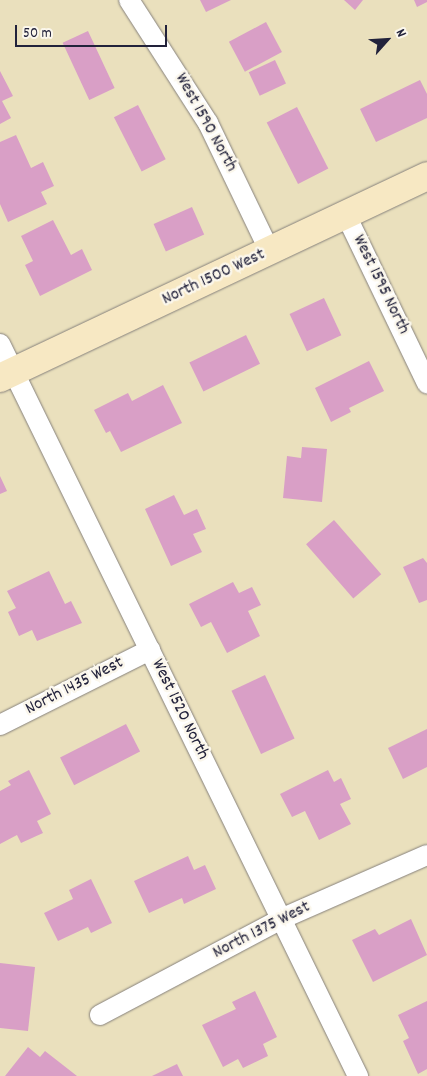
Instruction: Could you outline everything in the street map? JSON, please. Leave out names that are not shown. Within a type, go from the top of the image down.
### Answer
[{"type":"street","name":"West 1590 North","points":[[129,0],[208,123],[270,252]]},
{"type":"street","name":"North 1500 West","points":[[7,374],[270,252],[427,176]]},
{"type":"street","name":"West 1595 North","points":[[346,215],[427,383]]},
{"type":"street","name":"West 1520 North","points":[[0,344],[7,374],[150,650],[358,1076]]},
{"type":"street","name":"North 1435 West","points":[[0,725],[150,650]]},
{"type":"street","name":"North 1375 West","points":[[100,1015],[281,919],[427,855]]},
{"type":"building","points":[[200,0],[231,0],[206,12]]},
{"type":"building","points":[[344,0],[363,0],[355,10]]},
{"type":"building","points":[[414,0],[427,0],[427,2],[417,7]]},
{"type":"building","points":[[266,22],[282,52],[245,72],[229,42]]},
{"type":"building","points":[[88,31],[115,88],[89,100],[63,43]]},
{"type":"building","points":[[275,60],[286,84],[260,96],[249,72]]},
{"type":"building","points":[[0,71],[13,96],[2,101],[11,118],[0,124]]},
{"type":"building","points":[[420,80],[427,94],[427,118],[376,142],[360,109]]},
{"type":"building","points":[[138,105],[166,159],[142,172],[114,117]]},
{"type":"building","points":[[297,107],[328,168],[298,184],[267,122]]},
{"type":"building","points":[[16,135],[31,168],[43,162],[54,186],[41,192],[47,204],[8,222],[0,204],[0,142]]},
{"type":"building","points":[[192,207],[204,234],[166,251],[154,224]]},
{"type":"building","points":[[53,220],[71,255],[82,249],[92,270],[40,296],[25,265],[33,261],[21,236]]},
{"type":"building","points":[[324,298],[341,335],[307,351],[290,314]]},
{"type":"building","points":[[246,335],[260,364],[203,391],[189,363]]},
{"type":"building","points":[[369,361],[384,391],[349,408],[351,412],[331,422],[315,388]]},
{"type":"building","points":[[163,385],[182,423],[121,452],[110,431],[106,433],[94,410],[128,393],[132,401]]},
{"type":"building","points":[[302,447],[327,449],[322,502],[283,498],[287,456],[301,458]]},
{"type":"building","points":[[0,476],[7,491],[0,494]]},
{"type":"building","points":[[174,495],[184,515],[197,509],[206,529],[193,534],[202,552],[171,566],[145,509]]},
{"type":"building","points":[[334,520],[381,574],[353,599],[306,544]]},
{"type":"building","points":[[423,558],[427,563],[427,600],[419,603],[403,567]]},
{"type":"building","points":[[49,571],[65,604],[71,601],[82,623],[37,641],[32,630],[19,636],[8,612],[16,608],[7,591]]},
{"type":"building","points":[[233,582],[239,593],[252,587],[261,605],[248,611],[260,636],[227,653],[211,622],[201,627],[189,604]]},
{"type":"building","points":[[265,675],[295,738],[261,754],[231,691]]},
{"type":"building","points":[[126,724],[140,752],[74,785],[60,758]]},
{"type":"building","points":[[427,729],[427,767],[403,779],[388,748]]},
{"type":"building","points":[[29,770],[51,814],[37,821],[43,833],[21,843],[17,835],[0,844],[0,791],[11,785],[8,781]]},
{"type":"building","points":[[328,770],[334,782],[341,778],[351,799],[340,804],[351,824],[319,840],[305,811],[292,817],[280,794]]},
{"type":"building","points":[[188,856],[194,870],[205,865],[216,889],[184,904],[182,898],[149,913],[134,881]]},
{"type":"building","points":[[91,879],[112,923],[91,933],[88,927],[58,941],[44,913],[73,899],[69,890]]},
{"type":"building","points":[[411,919],[427,955],[373,982],[352,940],[375,929],[379,935]]},
{"type":"building","points":[[0,963],[35,967],[28,1031],[0,1028]]},
{"type":"building","points":[[255,991],[277,1037],[263,1044],[268,1056],[243,1068],[238,1059],[223,1067],[202,1025],[236,1009],[232,1002]]},
{"type":"building","points":[[427,1001],[427,1069],[418,1074],[403,1041],[409,1038],[398,1015]]},
{"type":"building","points":[[28,1047],[40,1057],[45,1051],[77,1076],[5,1076]]},
{"type":"building","points":[[177,1064],[183,1076],[152,1076]]}]
